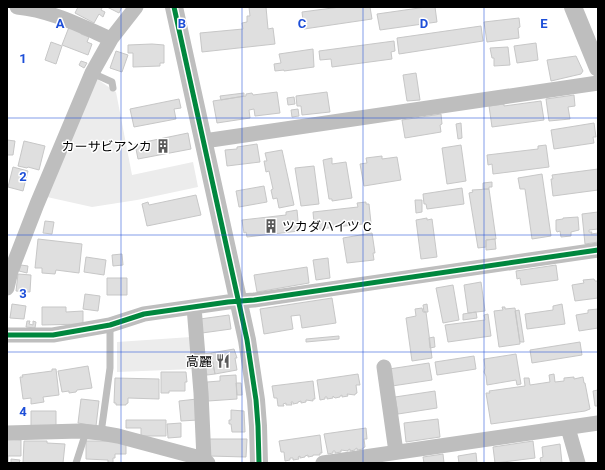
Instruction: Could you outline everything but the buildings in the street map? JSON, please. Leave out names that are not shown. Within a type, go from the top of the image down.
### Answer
[{"type":"street","points":[[17,7],[59,17],[111,39]]},
{"type":"street","points":[[7,288],[11,271],[37,204],[92,73],[111,39],[136,7]]},
{"type":"street","points":[[174,7],[239,301],[254,381],[258,426],[259,463]]},
{"type":"street","points":[[572,7],[598,68]]},
{"type":"street","points":[[204,141],[598,83]]},
{"type":"street","points":[[7,335],[53,335],[110,325],[144,314],[598,250]]},
{"type":"street","points":[[7,433],[101,433],[118,436],[206,461],[194,307]]},
{"type":"street","points":[[384,367],[396,452]]},
{"type":"street","points":[[323,463],[598,423]]},
{"type":"street","points":[[568,428],[578,463]]},
{"type":"lane","points":[[92,73],[112,82],[113,88]]},
{"type":"lane","points":[[101,433],[110,368],[110,325]]},
{"type":"lane","points":[[76,463],[86,432]]},
{"type":"shaded area","points":[[97,79],[116,92],[132,175],[193,162],[198,187],[137,200],[92,207],[47,197]]},
{"type":"shaded area","points":[[191,337],[194,369],[117,372],[117,342]]},
{"type":"cycle path","points":[[174,7],[247,340],[256,400],[259,463]]},
{"type":"cycle path","points":[[7,335],[53,335],[110,325],[144,314],[228,302],[254,300],[598,250]]},
{"type":"place","name":"カーサビアンカ","points":[[163,146]]},
{"type":"place","name":"ツカダハイツ C","points":[[271,226]]},
{"type":"place","name":"高麗","points":[[223,361]]}]
